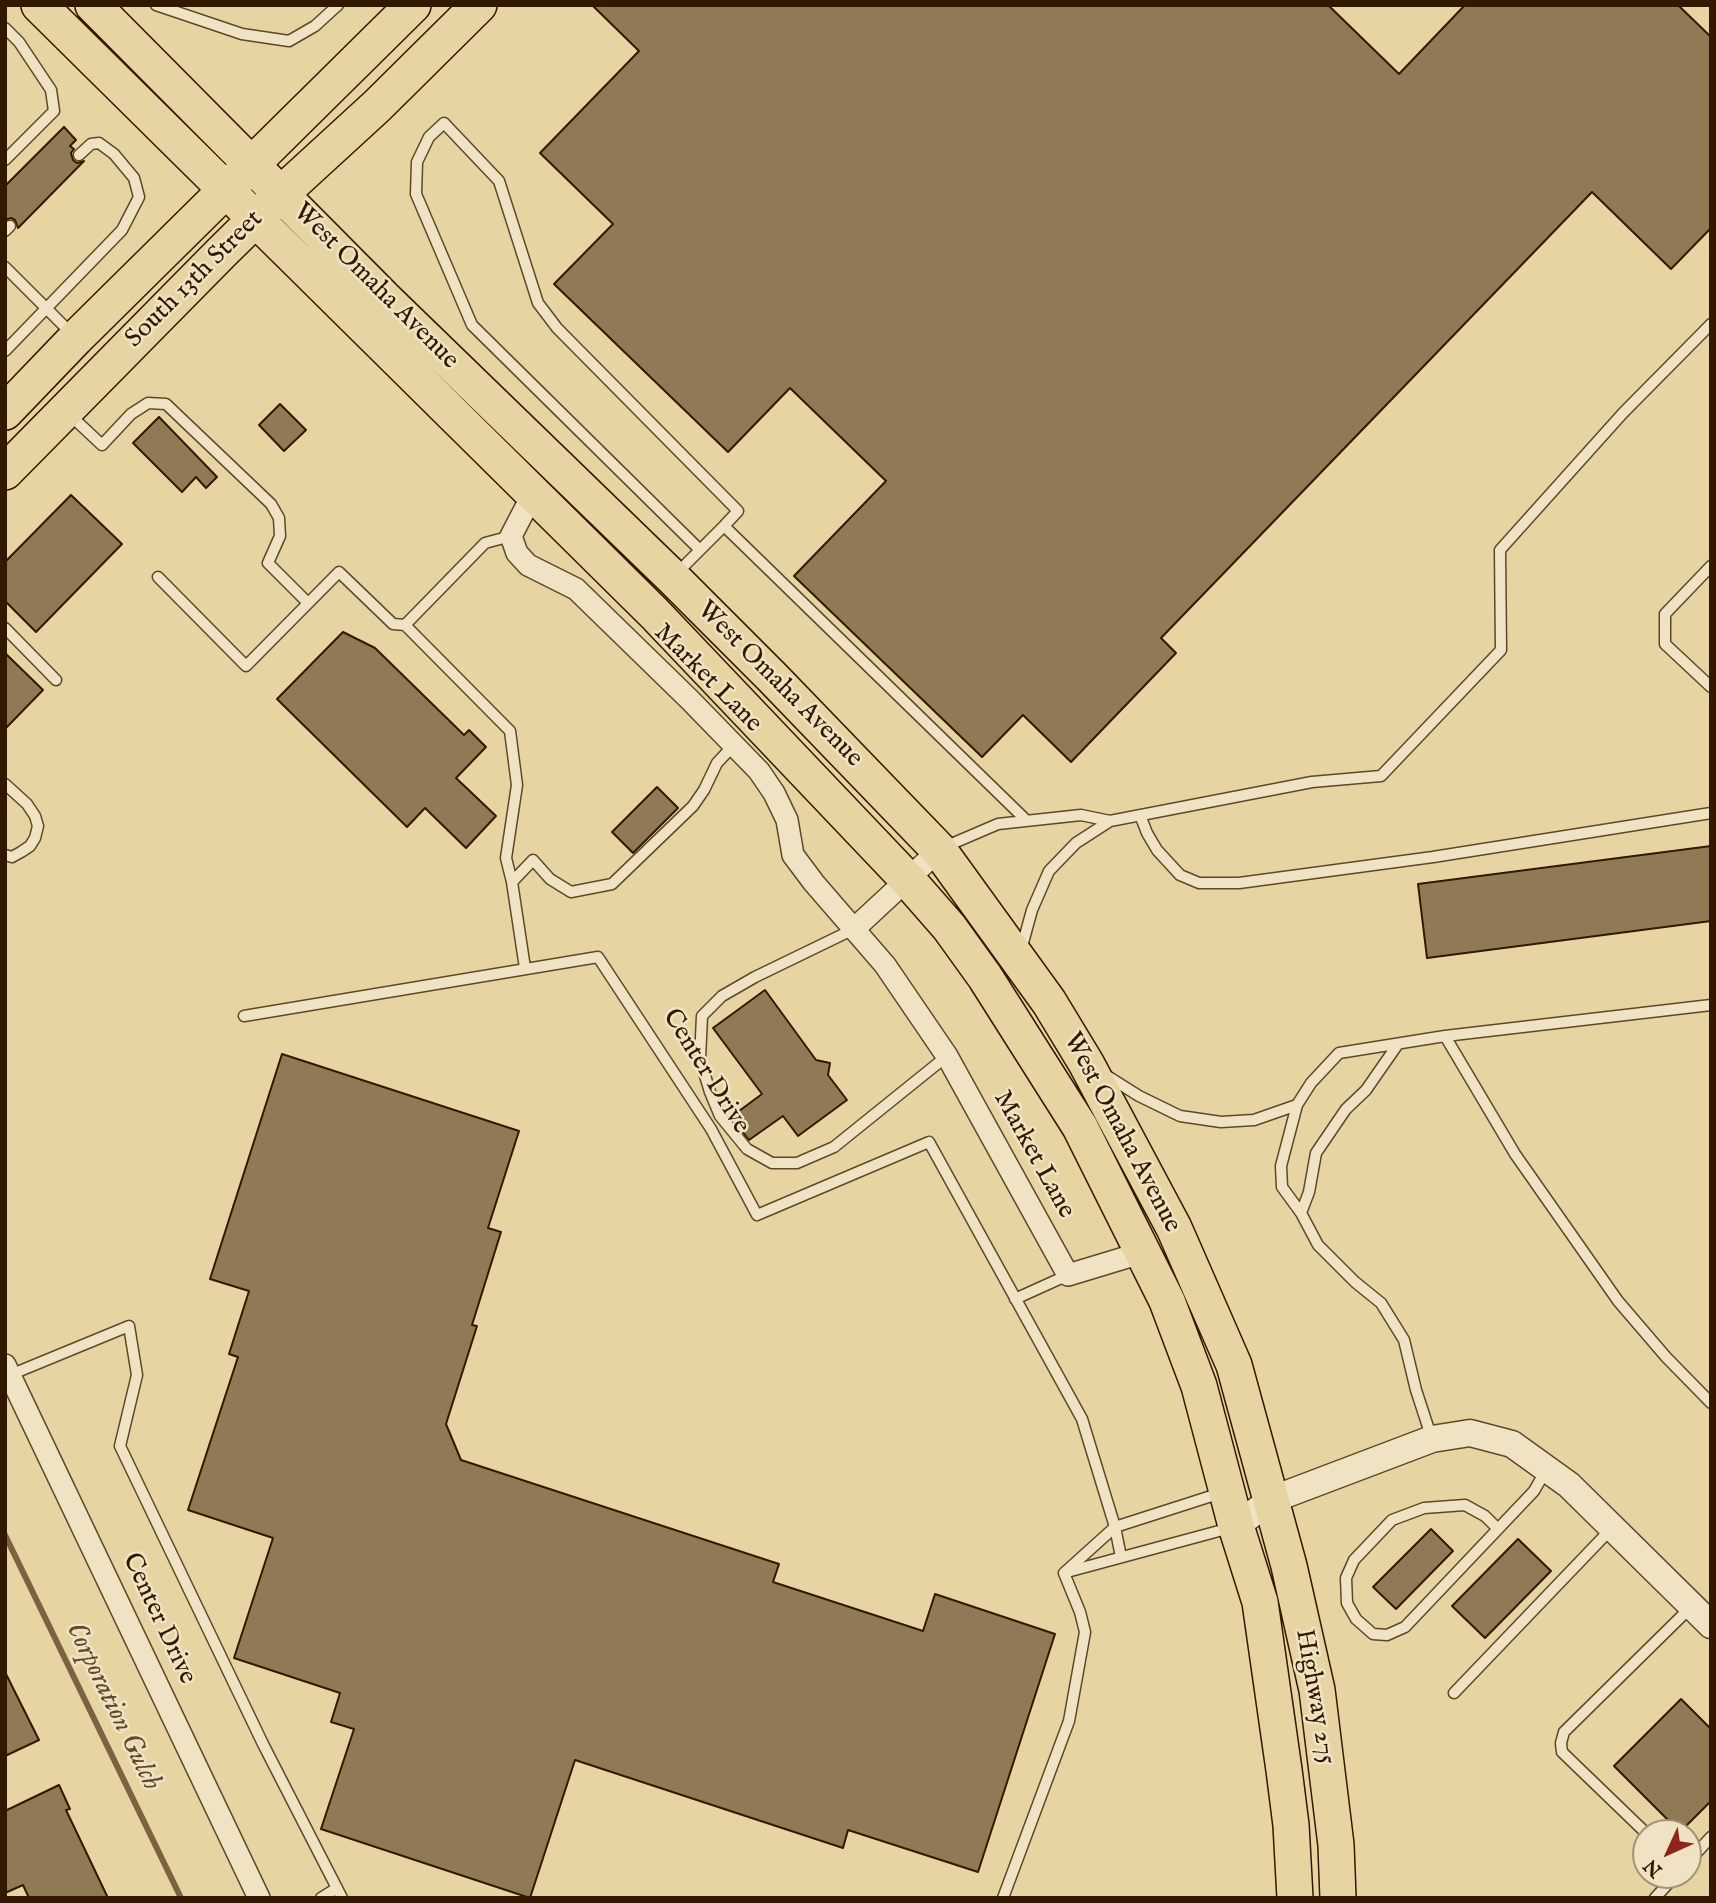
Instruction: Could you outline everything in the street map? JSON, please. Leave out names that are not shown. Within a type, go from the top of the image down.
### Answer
[{"type":"highway","name":"West Omaha Avenue","points":[[38,5],[654,613],[907,878],[949,927],[985,977],[1080,1127],[1144,1252],[1167,1301],[1199,1386],[1236,1526]]},
{"type":"highway","name":"West Omaha Avenue","points":[[93,5],[387,301],[673,578],[939,850],[1049,1002],[1086,1063],[1174,1228],[1234,1365],[1271,1500]]},
{"type":"highway","name":"South 13th Street","points":[[5,412],[76,338],[413,5]]},
{"type":"highway","name":"South 13th Street","points":[[5,472],[281,194],[377,106],[479,5]]},
{"type":"highway","name":"Highway 275","points":[[1271,1500],[1317,1690],[1336,1845],[1338,1898]]},
{"type":"highway","name":"Highway 275","points":[[1236,1526],[1260,1602],[1291,1825],[1295,1898]]},
{"type":"street","points":[[511,536],[525,509],[537,497]]},
{"type":"street","name":"Market Lane","points":[[511,536],[517,553],[528,565],[576,589],[759,771],[774,793],[787,820],[793,855],[885,964],[947,1056],[1068,1275]]},
{"type":"street","points":[[854,929],[939,850]]},
{"type":"street","points":[[1068,1275],[1144,1252]]},
{"type":"street","name":"Center Drive","points":[[8,1370],[259,1898]]},
{"type":"street","points":[[1236,1526],[1271,1500],[1432,1439],[1470,1433],[1512,1444],[1569,1485],[1711,1625]]},
{"type":"street","points":[[1227,1491],[1271,1500]]},
{"type":"lane","points":[[156,5],[242,34],[289,41],[315,26],[338,5]]},
{"type":"lane","points":[[5,28],[19,42],[51,89],[54,111],[5,160]]},
{"type":"lane","points":[[673,578],[738,511],[557,328],[538,303],[499,181],[444,123],[429,137],[417,162],[416,194],[472,325],[700,550]]},
{"type":"lane","points":[[5,351],[122,230],[139,197],[134,178],[114,153],[99,143],[91,144],[79,155]]},
{"type":"lane","points":[[5,267],[76,338]]},
{"type":"lane","points":[[1019,959],[1032,910],[1049,871],[1076,843],[1110,821],[1312,782],[1381,776],[1501,650],[1500,550],[1623,414],[1711,324]]},
{"type":"lane","points":[[65,411],[102,445],[139,408],[148,403],[166,404],[271,504],[279,518],[280,536],[268,563],[308,603]]},
{"type":"lane","points":[[724,526],[1027,821]]},
{"type":"lane","points":[[405,625],[485,543],[511,536]]},
{"type":"lane","points":[[1711,566],[1665,614],[1665,643],[1711,687]]},
{"type":"lane","points":[[158,577],[246,666],[339,572],[393,624],[405,625],[510,731],[517,785],[506,858],[525,968]]},
{"type":"lane","points":[[5,628],[56,680]]},
{"type":"lane","points":[[512,882],[533,860],[550,879],[571,892],[612,884],[693,806],[717,763],[733,746]]},
{"type":"lane","points":[[5,784],[27,804],[38,826],[30,845],[12,857],[5,855]]},
{"type":"lane","points":[[1140,815],[1157,850],[1180,875],[1199,883],[1239,883],[1433,857],[1711,813]]},
{"type":"lane","points":[[939,850],[998,824],[1081,815],[1110,821]]},
{"type":"lane","points":[[854,929],[722,996],[702,1016],[700,1059],[720,1116],[747,1149],[772,1163],[797,1163],[834,1147],[947,1056]]},
{"type":"lane","name":"Center Drive","points":[[244,1016],[598,957],[711,1129],[757,1215],[929,1142],[1015,1299]]},
{"type":"lane","points":[[1432,1439],[1404,1340],[1381,1303],[1355,1282],[1318,1245],[1301,1213],[1282,1187],[1281,1166],[1297,1105],[1311,1083],[1339,1053],[1445,1036],[1711,1005]]},
{"type":"lane","points":[[1445,1036],[1516,1154],[1618,1301],[1666,1357],[1711,1403]]},
{"type":"lane","points":[[1301,1213],[1309,1192],[1316,1153],[1346,1109],[1366,1090],[1398,1044]]},
{"type":"lane","points":[[1086,1063],[1139,1096],[1180,1116],[1221,1122],[1254,1120],[1297,1105]]},
{"type":"lane","points":[[1068,1275],[1015,1299],[1082,1419],[1115,1527],[1121,1557]]},
{"type":"lane","points":[[8,1370],[129,1326],[136,1375],[120,1446],[262,1744],[340,1893],[321,1898]]},
{"type":"lane","points":[[1497,1528],[1485,1516],[1465,1505],[1424,1508],[1392,1520],[1354,1560],[1346,1578],[1347,1603],[1356,1619],[1373,1634],[1387,1636],[1405,1627],[1534,1491],[1547,1468]]},
{"type":"lane","points":[[1064,1573],[1115,1527],[1227,1491]]},
{"type":"lane","points":[[1064,1573],[1236,1526]]},
{"type":"lane","points":[[1454,1693],[1612,1528]]},
{"type":"lane","points":[[1003,1898],[1069,1721],[1073,1700],[1085,1632],[1064,1573]]},
{"type":"lane","points":[[1632,1820],[1562,1752],[1564,1732],[1692,1606]]},
{"type":"building","points":[[592,5],[1328,5],[1399,74],[1465,5],[1678,5],[1711,37],[1711,228],[1671,269],[1592,192],[1161,638],[1176,653],[1071,762],[1023,715],[982,757],[794,576],[886,481],[790,388],[728,452],[554,284],[613,224],[540,153],[639,51]]},
{"type":"building","points":[[64,127],[76,140],[70,146],[74,149],[71,153],[73,160],[77,163],[84,161],[18,228],[15,220],[5,220],[5,186]]},
{"type":"building","points":[[280,404],[306,430],[284,451],[259,425]]},
{"type":"building","points":[[159,417],[217,477],[206,488],[196,477],[182,492],[133,443]]},
{"type":"building","points":[[71,495],[122,544],[36,632],[5,601],[5,562]]},
{"type":"building","points":[[343,632],[375,648],[464,735],[469,730],[486,747],[456,778],[496,816],[466,848],[425,808],[407,827],[277,699]]},
{"type":"building","points":[[5,653],[43,690],[5,729]]},
{"type":"building","points":[[657,787],[678,808],[633,853],[612,832]]},
{"type":"building","points":[[1711,846],[1711,921],[1427,958],[1418,884]]},
{"type":"building","points":[[765,990],[816,1060],[830,1063],[828,1075],[847,1100],[798,1136],[783,1116],[749,1140],[731,1117],[762,1094],[713,1028]]},
{"type":"building","points":[[282,1054],[519,1131],[488,1228],[501,1232],[472,1325],[477,1326],[446,1424],[461,1460],[779,1564],[773,1582],[923,1631],[935,1594],[1055,1634],[978,1872],[848,1830],[843,1848],[575,1760],[530,1898],[321,1829],[354,1729],[331,1722],[340,1693],[234,1658],[273,1538],[188,1510],[238,1357],[229,1354],[249,1291],[210,1279]]},
{"type":"building","points":[[1431,1529],[1453,1551],[1396,1609],[1373,1587]]},
{"type":"building","points":[[1518,1539],[1551,1571],[1485,1638],[1452,1606]]},
{"type":"building","points":[[5,1672],[39,1740],[5,1756]]},
{"type":"building","points":[[1681,1699],[1711,1729],[1711,1801],[1693,1819],[1667,1819],[1614,1766]]},
{"type":"building","points":[[59,1785],[70,1809],[66,1810],[108,1898],[29,1898],[23,1885],[5,1893],[5,1811]]},
{"type":"waterway","name":"Corporation Gulch","points":[[5,1535],[181,1898]]}]
